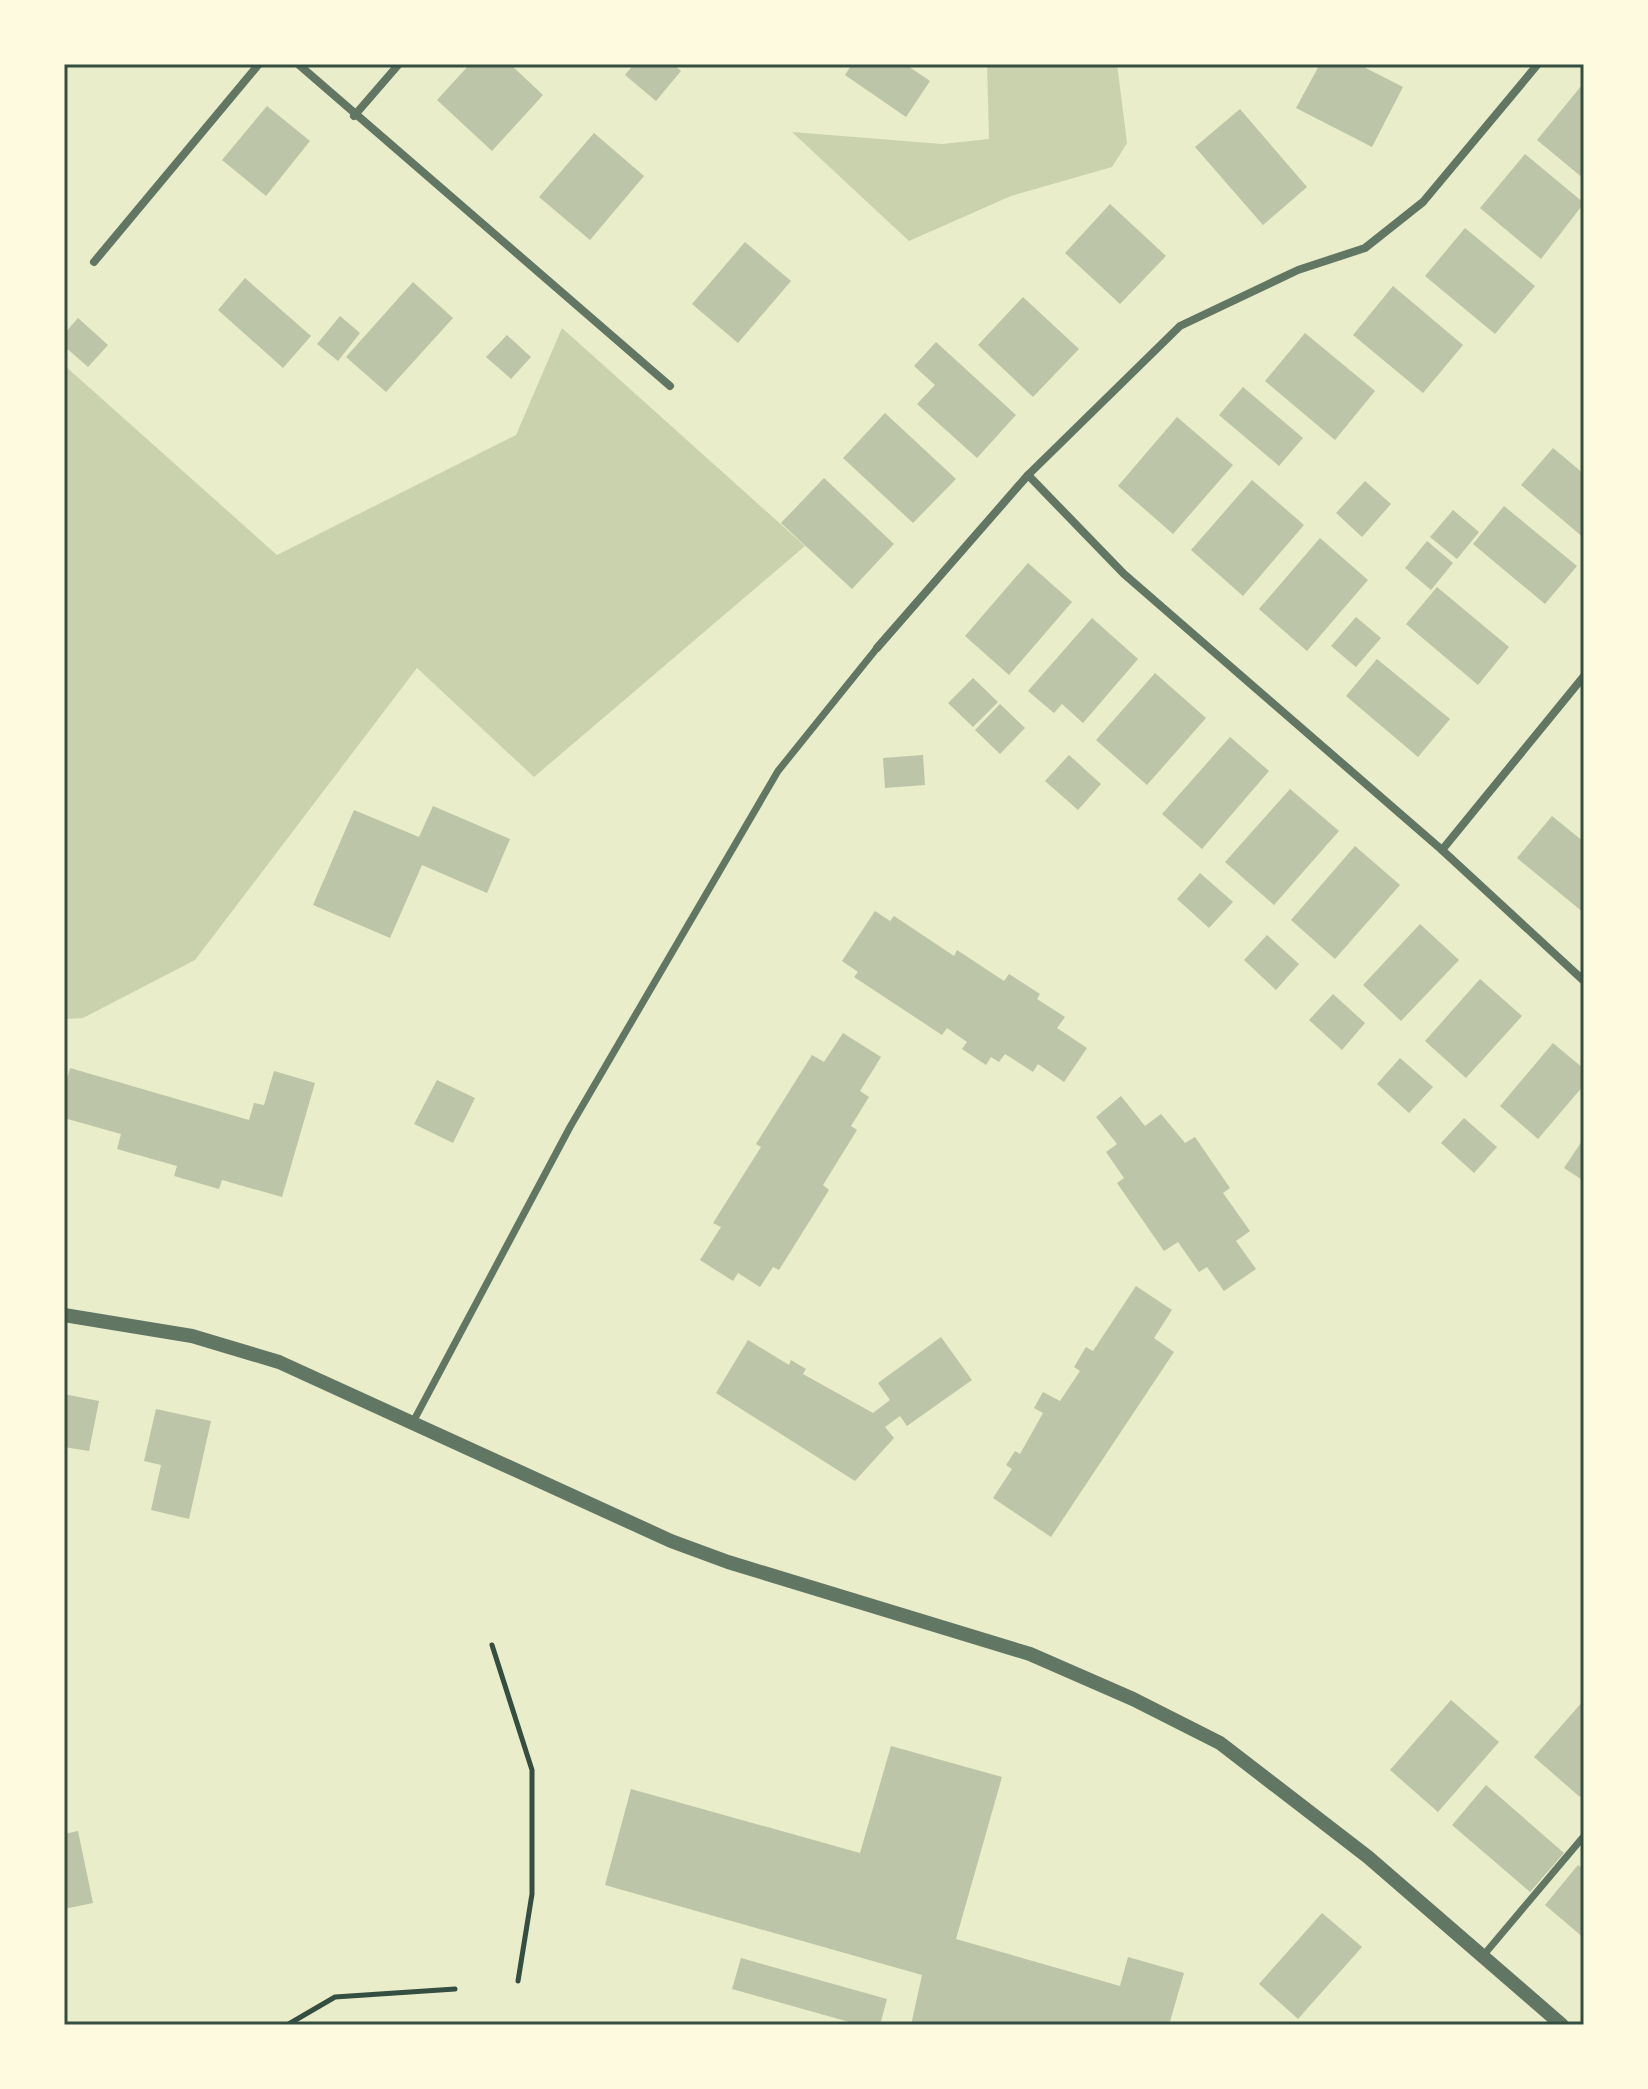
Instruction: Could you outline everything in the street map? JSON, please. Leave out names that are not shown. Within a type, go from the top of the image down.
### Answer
[{"type":"street","points":[[94,262],[259,64]]},
{"type":"street","points":[[298,64],[354,116],[670,386]]},
{"type":"street","points":[[354,116],[399,64]]},
{"type":"street","points":[[413,1422],[570,1127],[778,771],[877,648],[1028,475],[1180,326],[1298,270],[1365,248],[1423,202],[1538,64]]},
{"type":"street","points":[[1028,475],[1124,574],[1442,850],[1584,981]]},
{"type":"street","points":[[1442,850],[1584,676]]},
{"type":"street","points":[[64,1315],[192,1336],[279,1362],[624,1521],[714,1557],[1030,1654],[1133,1699],[1220,1743],[1368,1857],[1562,2025]]},
{"type":"street","points":[[1482,1957],[1584,1836]]},
{"type":"path","points":[[492,1645],[532,1770],[532,1894],[518,1981]]},
{"type":"path","points":[[287,2025],[335,1997],[455,1989]]},
{"type":"green space","points":[[987,64],[1117,64],[1127,143],[1112,167],[1011,196],[909,241],[792,132],[942,144],[989,139]]},
{"type":"green space","points":[[562,328],[805,546],[534,777],[417,668],[195,960],[83,1018],[64,1019],[64,365],[277,555],[516,435]]},
{"type":"building","points":[[470,64],[510,64],[543,95],[492,151],[437,100]]},
{"type":"building","points":[[634,64],[673,64],[681,71],[656,101],[625,75]]},
{"type":"building","points":[[852,64],[905,64],[930,81],[906,117],[845,75]]},
{"type":"building","points":[[1320,64],[1358,64],[1403,87],[1372,147],[1296,108]]},
{"type":"building","points":[[1582,85],[1584,87],[1584,179],[1537,140]]},
{"type":"building","points":[[267,106],[310,141],[266,196],[222,160]]},
{"type":"building","points":[[1240,109],[1307,187],[1263,225],[1195,147]]},
{"type":"building","points":[[594,133],[644,176],[590,240],[539,197]]},
{"type":"building","points":[[1525,154],[1584,203],[1541,259],[1480,208]]},
{"type":"building","points":[[1110,204],[1166,256],[1120,304],[1065,253]]},
{"type":"building","points":[[1465,228],[1535,286],[1495,334],[1425,276]]},
{"type":"building","points":[[745,242],[791,281],[738,343],[692,304]]},
{"type":"building","points":[[245,278],[311,336],[283,368],[218,310]]},
{"type":"building","points":[[413,282],[453,318],[386,392],[346,357]]},
{"type":"building","points":[[1393,286],[1463,345],[1423,393],[1353,335]]},
{"type":"building","points":[[1023,297],[1079,349],[1033,397],[978,345]]},
{"type":"building","points":[[340,316],[360,333],[338,361],[317,344]]},
{"type":"building","points":[[78,318],[108,345],[88,367],[64,346],[64,334]]},
{"type":"building","points":[[1305,333],[1375,391],[1335,440],[1265,381]]},
{"type":"building","points":[[507,335],[531,357],[511,379],[486,357]]},
{"type":"building","points":[[936,342],[1016,415],[977,458],[917,404],[935,385],[914,366]]},
{"type":"building","points":[[1243,387],[1303,438],[1279,466],[1219,415]]},
{"type":"building","points":[[885,413],[956,479],[913,523],[843,458]]},
{"type":"building","points":[[1177,417],[1233,465],[1173,534],[1118,486]]},
{"type":"building","points":[[1553,448],[1584,474],[1584,538],[1521,485]]},
{"type":"building","points":[[824,478],[894,544],[852,589],[781,523]]},
{"type":"building","points":[[1252,480],[1304,525],[1243,596],[1191,550]]},
{"type":"building","points":[[1365,481],[1391,504],[1362,537],[1336,513]]},
{"type":"building","points":[[1504,506],[1577,566],[1545,604],[1473,544]]},
{"type":"building","points":[[1453,510],[1479,532],[1457,559],[1430,537]]},
{"type":"building","points":[[1320,538],[1368,580],[1307,651],[1259,609]]},
{"type":"building","points":[[1427,541],[1453,563],[1431,590],[1405,568]]},
{"type":"building","points":[[1028,563],[1072,602],[1009,675],[965,636]]},
{"type":"building","points":[[1437,587],[1509,647],[1478,685],[1406,624]]},
{"type":"building","points":[[1356,617],[1381,638],[1356,667],[1331,646]]},
{"type":"building","points":[[1092,618],[1138,659],[1083,723],[1062,704],[1054,713],[1028,691]]},
{"type":"building","points":[[1377,659],[1450,719],[1418,757],[1346,696]]},
{"type":"building","points":[[1155,673],[1206,718],[1147,785],[1096,740]]},
{"type":"building","points":[[973,678],[998,702],[973,727],[948,703]]},
{"type":"building","points":[[1000,704],[1025,728],[1000,754],[975,730]]},
{"type":"building","points":[[1230,737],[1269,771],[1202,849],[1162,814]]},
{"type":"building","points":[[923,755],[925,785],[885,788],[883,758]]},
{"type":"building","points":[[1069,755],[1101,784],[1078,810],[1045,781]]},
{"type":"building","points":[[1290,789],[1339,831],[1274,905],[1225,862]]},
{"type":"building","points":[[433,806],[510,839],[487,893],[422,865],[390,938],[313,905],[354,810],[419,837]]},
{"type":"building","points":[[1552,816],[1584,842],[1584,913],[1517,858]]},
{"type":"building","points":[[1355,846],[1400,885],[1335,959],[1291,920]]},
{"type":"building","points":[[1200,873],[1233,902],[1209,928],[1177,899]]},
{"type":"building","points":[[875,911],[890,921],[894,916],[954,956],[957,950],[1004,981],[1009,974],[1040,994],[1037,999],[1065,1017],[1057,1028],[1087,1048],[1064,1082],[1038,1064],[1033,1072],[1005,1054],[999,1062],[991,1057],[986,1065],[962,1049],[967,1042],[947,1028],[942,1035],[854,977],[858,972],[842,961]]},
{"type":"building","points":[[1420,924],[1459,960],[1401,1021],[1363,985]]},
{"type":"building","points":[[1267,935],[1299,964],[1276,990],[1244,960]]},
{"type":"building","points":[[1480,979],[1522,1016],[1466,1078],[1425,1041]]},
{"type":"building","points":[[1333,994],[1365,1023],[1342,1050],[1309,1020]]},
{"type":"building","points":[[843,1033],[881,1057],[860,1091],[869,1097],[851,1126],[857,1130],[823,1185],[829,1190],[779,1270],[773,1267],[760,1287],[738,1273],[733,1281],[700,1260],[721,1227],[713,1223],[761,1147],[756,1144],[812,1055],[824,1062]]},
{"type":"building","points":[[1553,1043],[1584,1069],[1584,1085],[1538,1139],[1500,1106]]},
{"type":"building","points":[[1400,1058],[1433,1087],[1409,1113],[1377,1084]]},
{"type":"building","points":[[70,1068],[249,1120],[254,1103],[264,1105],[274,1071],[315,1083],[282,1197],[222,1180],[219,1189],[174,1176],[177,1166],[117,1149],[121,1134],[64,1118],[64,1089]]},
{"type":"building","points":[[437,1080],[475,1098],[453,1143],[414,1124]]},
{"type":"building","points":[[1121,1096],[1145,1126],[1161,1114],[1185,1143],[1195,1137],[1230,1188],[1223,1193],[1250,1231],[1236,1241],[1256,1269],[1224,1291],[1207,1267],[1199,1272],[1178,1242],[1164,1251],[1117,1183],[1124,1178],[1106,1152],[1117,1144],[1096,1117]]},
{"type":"building","points":[[1464,1118],[1497,1147],[1474,1173],[1441,1143]]},
{"type":"building","points":[[1584,1138],[1584,1181],[1564,1168]]},
{"type":"building","points":[[1136,1286],[1172,1310],[1154,1338],[1174,1352],[1051,1537],[993,1498],[1012,1469],[1006,1465],[1015,1451],[1020,1454],[1043,1413],[1034,1408],[1043,1392],[1060,1401],[1080,1371],[1074,1367],[1086,1347],[1093,1351]]},
{"type":"building","points":[[941,1337],[972,1380],[907,1426],[900,1416],[885,1427],[894,1438],[855,1481],[716,1393],[748,1340],[789,1365],[791,1360],[806,1369],[803,1374],[873,1413],[890,1400],[878,1383]]},
{"type":"building","points":[[64,1394],[99,1401],[89,1451],[64,1447]]},
{"type":"building","points":[[156,1409],[211,1421],[189,1519],[151,1510],[161,1465],[144,1461]]},
{"type":"building","points":[[1451,1700],[1499,1742],[1438,1812],[1390,1770]]},
{"type":"building","points":[[1584,1700],[1584,1792],[1580,1797],[1534,1757]]},
{"type":"building","points":[[891,1746],[1002,1777],[956,1939],[1120,1986],[1128,1957],[1184,1973],[1169,2025],[911,2025],[922,1975],[605,1885],[631,1789],[860,1853]]},
{"type":"building","points":[[1486,1785],[1564,1853],[1530,1892],[1452,1825]]},
{"type":"building","points":[[78,1831],[93,1903],[64,1909],[64,1834]]},
{"type":"building","points":[[1578,1865],[1584,1870],[1584,1938],[1545,1905]]},
{"type":"building","points":[[1322,1913],[1362,1947],[1298,2019],[1259,1984]]},
{"type":"building","points":[[741,1958],[887,1999],[880,2025],[860,2025],[732,1989]]}]
